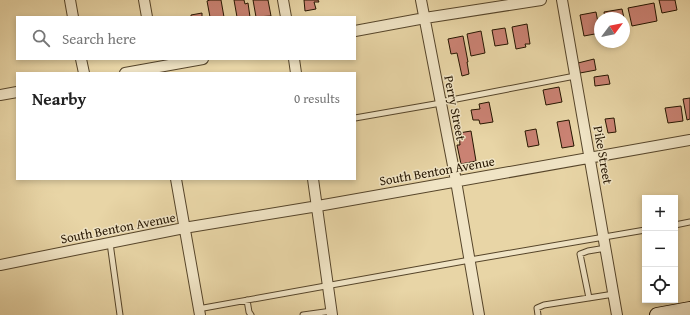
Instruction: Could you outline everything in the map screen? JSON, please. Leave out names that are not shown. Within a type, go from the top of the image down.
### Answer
[{"type":"main road","points":[[657,315],[690,309]]},
{"type":"street","points":[[70,0],[73,16]]},
{"type":"street","points":[[144,0],[147,16]]},
{"type":"street","points":[[283,0],[286,16]]},
{"type":"street","name":"Perry Street","points":[[421,0],[456,181],[479,315]]},
{"type":"street","points":[[356,31],[424,18],[541,0]]},
{"type":"street","name":"Pike Street","points":[[562,0],[617,315]]},
{"type":"street","points":[[81,60],[84,72]]},
{"type":"street","points":[[129,72],[156,66],[196,60]]},
{"type":"street","points":[[294,60],[296,72]]},
{"type":"street","points":[[0,95],[16,92]]},
{"type":"street","name":"South Benton Avenue","points":[[0,265],[184,228],[318,206],[690,140]]},
{"type":"street","points":[[176,180],[199,312]]},
{"type":"street","points":[[313,180],[332,313]]},
{"type":"lane","points":[[356,118],[441,104],[446,101],[575,76]]},
{"type":"lane","points":[[678,224],[690,222]]},
{"type":"lane","points":[[199,312],[247,300],[642,230]]},
{"type":"lane","points":[[110,243],[120,315]]},
{"type":"lane","points":[[590,298],[580,254],[606,248]]},
{"type":"lane","points":[[538,315],[537,308],[544,305],[614,294]]},
{"type":"lane","points":[[247,300],[251,315]]},
{"type":"lane","points":[[303,315],[332,313]]},
{"type":"building","points":[[221,0],[224,16],[210,16],[207,1]]},
{"type":"building","points":[[234,0],[244,0],[245,4],[248,3],[250,16],[237,16]]},
{"type":"building","points":[[253,0],[268,0],[271,16],[256,16]]},
{"type":"building","points":[[304,0],[318,0],[319,2],[314,2],[316,9],[305,11]]},
{"type":"building","points":[[659,0],[675,0],[677,10],[662,13]]},
{"type":"building","points":[[654,3],[657,21],[632,26],[628,8]]},
{"type":"building","points":[[622,9],[623,12],[604,12]]},
{"type":"building","points":[[594,12],[594,34],[584,36],[580,15]]},
{"type":"building","points":[[202,13],[202,16],[191,15]]},
{"type":"building","points":[[527,24],[530,44],[525,44],[526,47],[516,49],[512,27]]},
{"type":"building","points":[[505,28],[508,44],[495,46],[492,30]]},
{"type":"building","points":[[481,31],[485,53],[471,56],[467,34]]},
{"type":"building","points":[[463,36],[469,74],[462,76],[457,53],[451,54],[448,39]]},
{"type":"building","points":[[594,59],[596,70],[580,73],[578,63]]},
{"type":"building","points":[[608,75],[610,84],[595,86],[594,77]]},
{"type":"building","points":[[559,87],[562,102],[546,105],[543,90]]},
{"type":"building","points":[[690,98],[690,119],[687,120],[683,99]]},
{"type":"building","points":[[489,102],[493,122],[480,124],[479,120],[473,120],[471,110],[480,109],[479,104]]},
{"type":"building","points":[[681,106],[683,121],[668,123],[665,108]]},
{"type":"building","points":[[614,118],[616,132],[608,133],[605,119]]},
{"type":"building","points":[[569,120],[574,146],[562,148],[557,122]]},
{"type":"building","points":[[536,129],[539,145],[528,147],[525,131]]},
{"type":"building","points":[[471,131],[476,161],[461,164],[457,145],[460,145],[459,133]]}]
